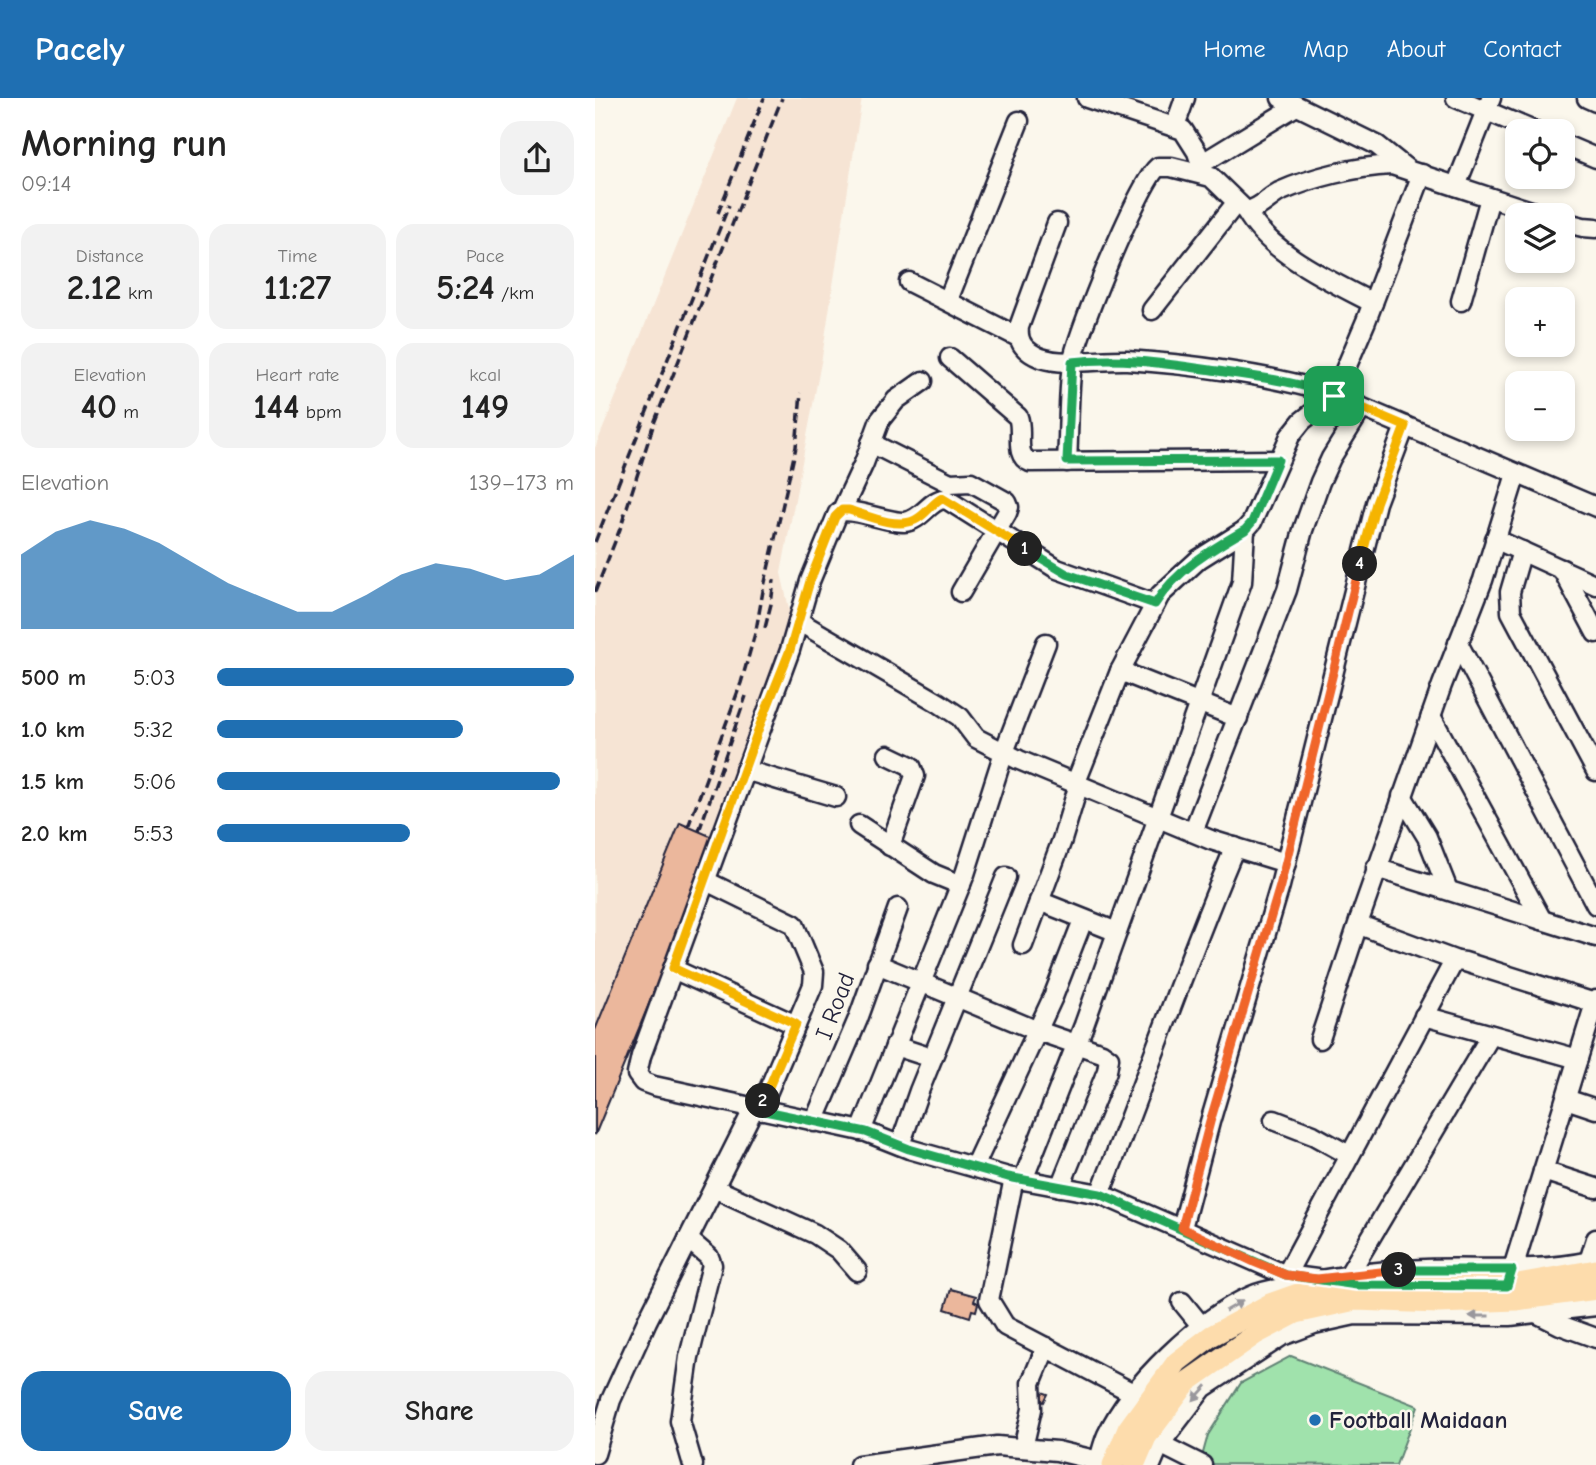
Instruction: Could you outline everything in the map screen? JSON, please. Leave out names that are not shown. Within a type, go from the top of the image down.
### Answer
[{"type":"main road","points":[[1103,1463],[1187,1382],[1255,1334],[1296,1313],[1355,1300],[1439,1303],[1594,1264]]},
{"type":"main road","points":[[1134,1465],[1137,1433],[1177,1362],[1206,1332],[1270,1304],[1353,1280],[1596,1289]]},
{"type":"street","points":[[1087,98],[1183,130],[1192,141],[1202,169],[1241,207],[1265,237],[1324,277],[1373,303]]},
{"type":"street","points":[[1175,126],[1185,98]]},
{"type":"street","points":[[1456,98],[1488,104],[1514,119]]},
{"type":"street","points":[[1587,98],[1596,102]]},
{"type":"street","points":[[1067,461],[1072,362],[1108,264],[1154,170],[1164,166],[1202,169],[1289,102],[1377,145],[1414,171]]},
{"type":"street","points":[[1456,187],[1488,104]]},
{"type":"street","points":[[948,300],[1019,121]]},
{"type":"street","points":[[1575,149],[1596,158]]},
{"type":"street","points":[[1152,310],[1241,207],[1259,207],[1276,194],[1328,176],[1392,165],[1506,203]]},
{"type":"street","points":[[1023,945],[1077,783],[1120,671],[1155,604],[1170,584],[1199,559],[1245,530],[1252,522],[1290,436],[1302,421],[1334,396],[1373,303],[1414,171]]},
{"type":"street","points":[[1461,301],[1490,198]]},
{"type":"street","points":[[1057,223],[1019,327],[1021,345],[1032,354],[1043,359],[1072,362],[1115,360],[1169,364],[1291,382],[1334,396],[1596,507]]},
{"type":"street","points":[[1575,225],[1596,228]]},
{"type":"street","points":[[909,282],[1018,337]]},
{"type":"street","points":[[950,358],[1018,417],[1021,424],[1021,455],[1030,462],[1278,460]]},
{"type":"street","points":[[923,381],[891,405],[876,427],[864,463],[842,510],[835,517],[641,1056],[637,1074],[639,1079],[654,1086],[861,1131],[1019,1179],[1100,1194],[1286,1275],[1353,1280],[1491,1035]]},
{"type":"street","points":[[1193,832],[1287,590],[1303,530],[1320,482],[1331,458],[1362,408]]},
{"type":"street","points":[[1182,1228],[1210,1122],[1286,863],[1376,503],[1405,426]]},
{"type":"street","points":[[871,443],[950,483],[971,482],[1007,502],[1007,513],[961,592]]},
{"type":"street","points":[[1320,1039],[1376,868],[1516,474]]},
{"type":"street","points":[[842,510],[886,521],[907,522],[920,517],[942,498],[1067,574],[1155,604]]},
{"type":"street","points":[[1135,1394],[1005,1326],[989,1300],[1019,1179],[1076,1043],[1242,582],[1245,530]]},
{"type":"street","points":[[1495,539],[1596,585]]},
{"type":"street","points":[[1523,551],[1510,592],[1511,612],[1596,771]]},
{"type":"street","points":[[1562,569],[1596,633]]},
{"type":"street","points":[[799,621],[939,703],[960,717],[976,738],[1004,752],[1193,832],[1286,863]]},
{"type":"street","points":[[861,1131],[961,885],[1004,752],[1046,643]]},
{"type":"street","points":[[1458,643],[1596,905]]},
{"type":"street","points":[[1120,671],[1238,718]]},
{"type":"street","points":[[1431,716],[1542,920]]},
{"type":"street","points":[[888,755],[911,766],[915,776],[890,846]]},
{"type":"street","points":[[745,769],[836,797]]},
{"type":"street","points":[[1402,796],[1427,837],[1448,890]]},
{"type":"street","points":[[859,825],[935,874],[961,885]]},
{"type":"street","points":[[1100,1194],[1147,1077],[1209,907],[1235,848]]},
{"type":"street","points":[[1376,868],[1596,937]]},
{"type":"street","points":[[900,1145],[932,1058],[1006,877]]},
{"type":"street","points":[[595,1454],[611,1400],[688,1239],[757,1109],[815,978],[794,924],[706,881]]},
{"type":"street","points":[[1039,901],[1117,932]]},
{"type":"street","name":"I Road","points":[[814,1122],[858,1019],[898,908]]},
{"type":"street","points":[[1360,918],[1361,925],[1365,927],[1457,961],[1596,1002],[1590,1039],[1578,1059],[1543,1171],[1512,1285],[1537,1314],[1596,1338]]},
{"type":"street","points":[[974,1167],[1038,1031],[1083,920]]},
{"type":"street","points":[[1286,1275],[1451,965],[1457,961]]},
{"type":"street","points":[[877,964],[1109,1058],[1110,1062],[1061,1186]]},
{"type":"street","points":[[673,968],[796,1024]]},
{"type":"street","points":[[1424,1016],[1578,1059]]},
{"type":"street","points":[[895,1046],[932,1058]]},
{"type":"street","points":[[1566,1099],[1596,1110]]},
{"type":"street","points":[[1274,1120],[1313,1135],[1349,1155]]},
{"type":"street","points":[[1543,1171],[1596,1188]]},
{"type":"street","points":[[714,1188],[815,1234],[839,1250],[857,1271]]},
{"type":"street","points":[[688,1239],[709,1257],[712,1265],[689,1357],[680,1421],[693,1465]]},
{"type":"street","points":[[1594,1264],[1596,1239]]},
{"type":"street","points":[[1151,1465],[1137,1433],[1135,1394],[1160,1361],[1206,1332],[1215,1316],[1252,1295],[1317,1279]]},
{"type":"street","points":[[1182,1302],[1206,1332]]},
{"type":"street","points":[[1137,1433],[1282,1336],[1314,1324],[1355,1315],[1510,1316],[1596,1306]]},
{"type":"street","points":[[1023,1448],[1032,1409],[1031,1382],[1046,1347]]},
{"type":"street","points":[[1137,1433],[1202,1465]]},
{"type":"street","points":[[859,1465],[997,1446],[1057,1451],[1103,1463]]},
{"type":"shaded area","points":[[737,98],[862,98],[822,357],[781,573],[792,622],[595,1133],[595,448]]},
{"type":"green space","name":"Football Maidaan","points":[[1291,1356],[1418,1406],[1396,1465],[1200,1464],[1208,1435],[1241,1383]]},
{"type":"building","points":[[680,823],[717,839],[595,1135],[595,1030]]},
{"type":"building","points":[[951,1289],[976,1296],[976,1311],[972,1310],[970,1317],[945,1309]]},
{"type":"building","points":[[1039,1391],[1048,1394],[1044,1402],[1035,1398]]},
{"type":"railway","points":[[718,213],[764,98]]},
{"type":"railway","points":[[595,592],[620,529],[653,426],[782,98]]},
{"type":"railway","points":[[595,542],[729,205]]},
{"type":"railway","points":[[688,827],[741,683],[756,630],[796,447],[801,393]]},
{"type":"railway","points":[[765,628],[774,580]]},
{"type":"railway","points":[[699,831],[746,696]]},
{"type":"place","name":"Football Maidaan","points":[[1315,1420]]},
{"type":"route","points":[[1334,396],[1291,382],[1169,364],[1127,360],[1072,362],[1067,461],[1278,460],[1252,522],[1245,530],[1187,569],[1170,584],[1155,604],[1057,569],[946,499],[937,500],[920,517],[907,522],[886,521],[849,510],[838,513],[810,581],[790,650],[760,725],[712,866],[673,968],[796,1024],[760,1110],[866,1132],[909,1149],[1008,1177],[1100,1194],[1182,1228],[1286,1275],[1357,1285],[1507,1286],[1512,1270],[1379,1271],[1317,1279],[1286,1275],[1254,1262],[1182,1228],[1210,1122],[1280,886],[1376,503],[1405,426],[1334,396]]}]
